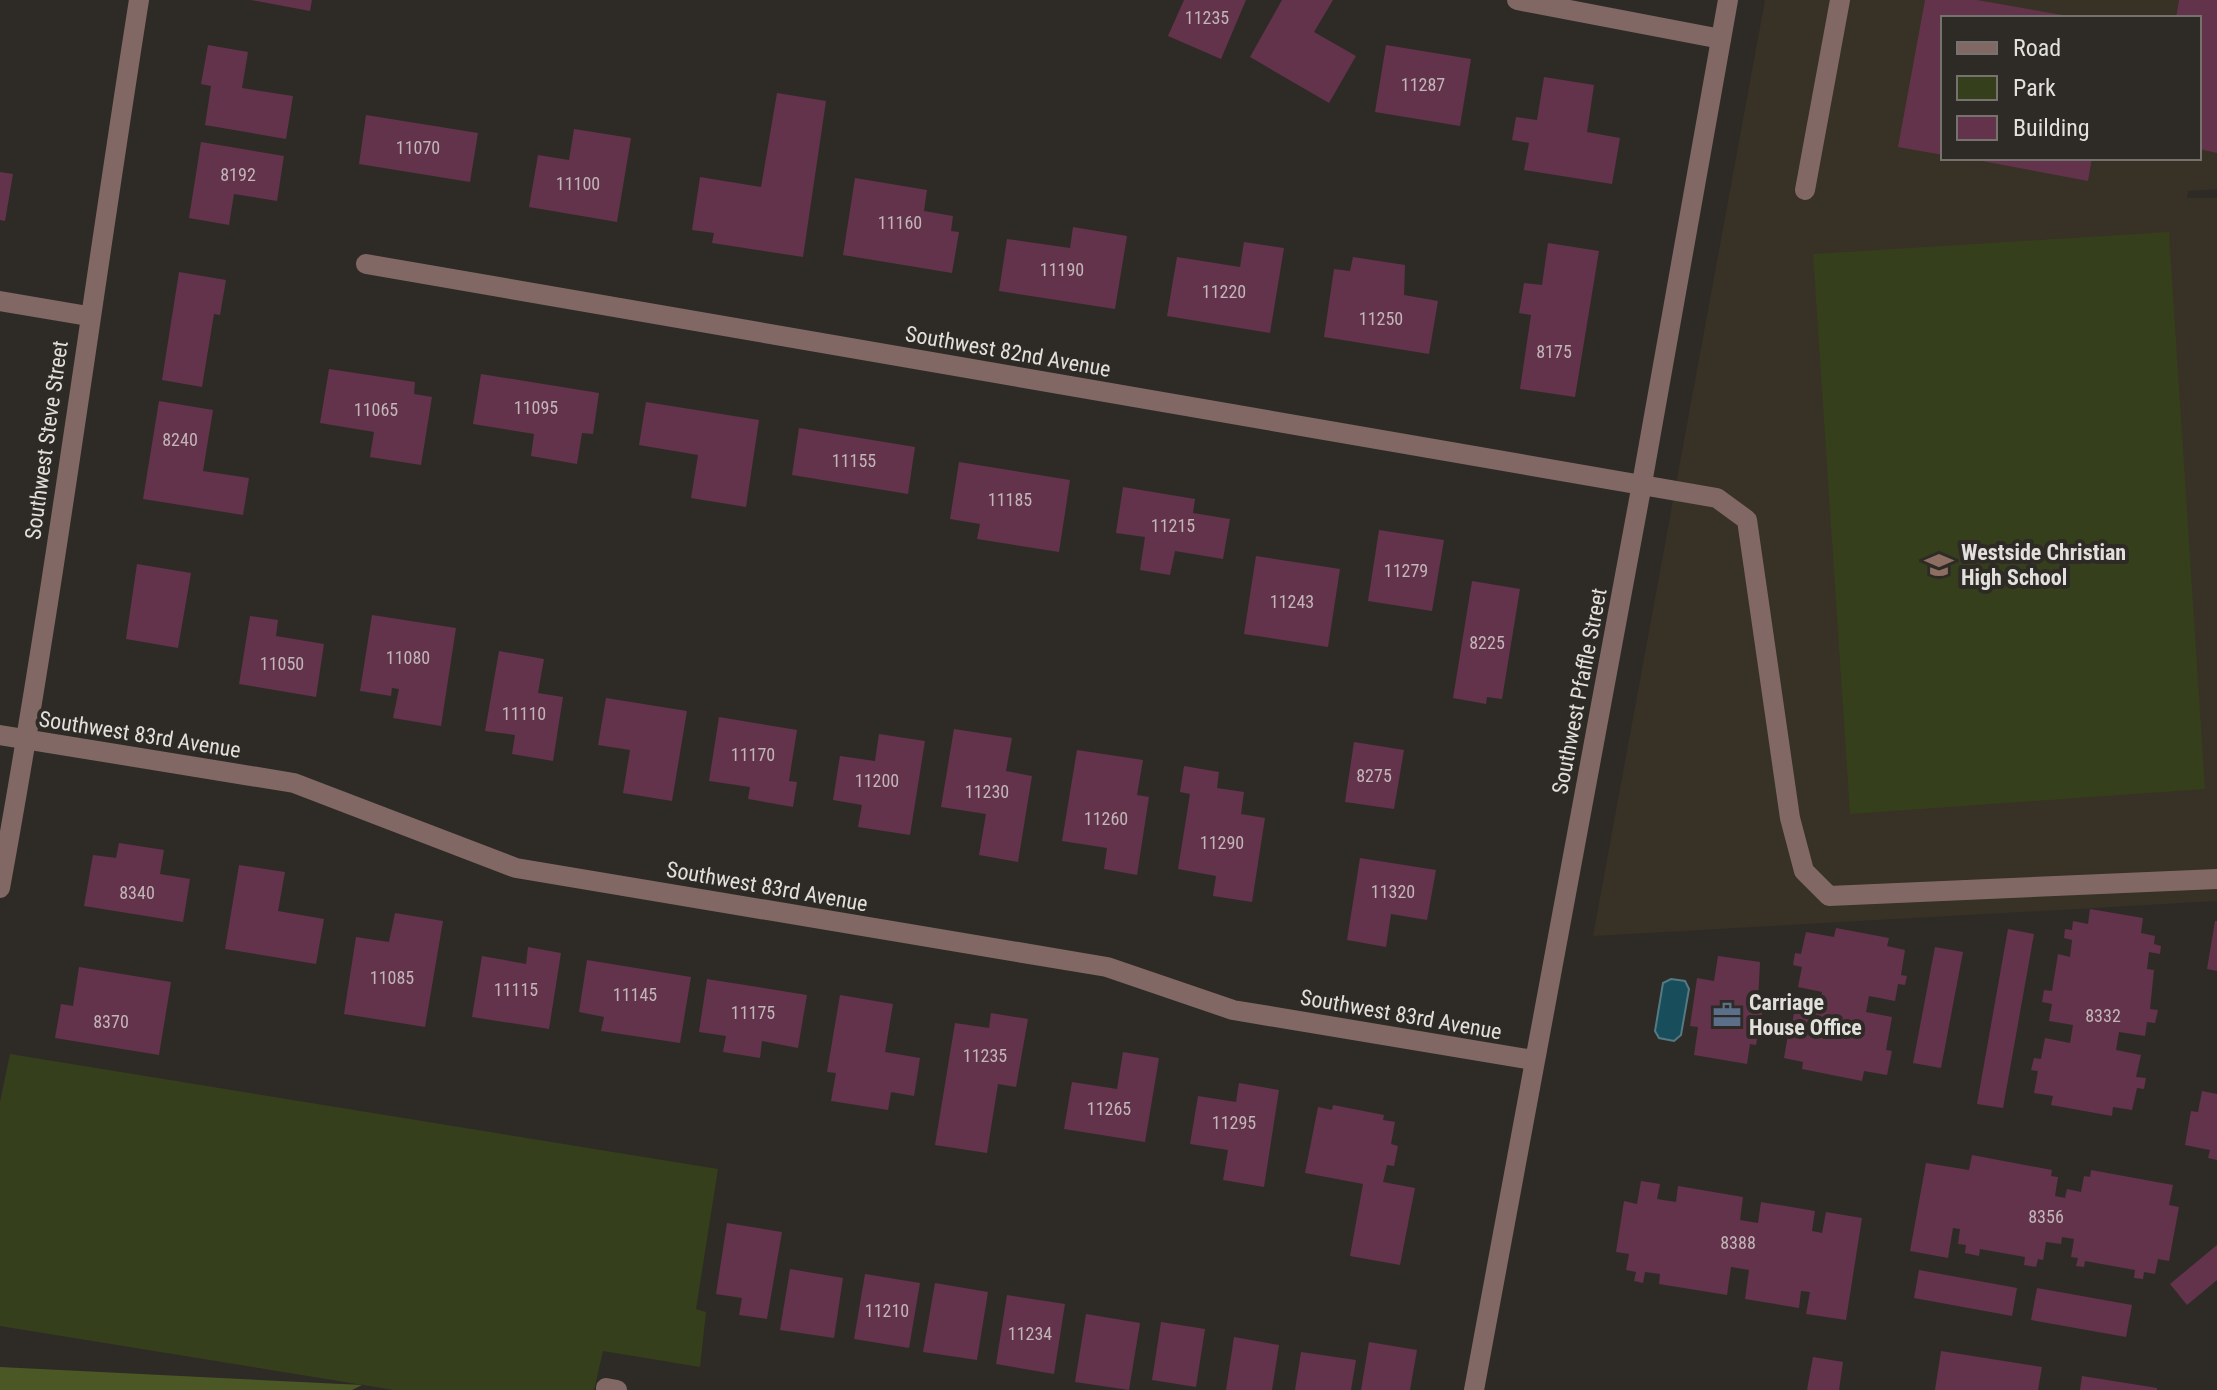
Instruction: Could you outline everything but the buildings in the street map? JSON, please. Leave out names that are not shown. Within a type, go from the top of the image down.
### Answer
[{"type":"street","name":"Southwest Steve Street","points":[[0,888],[27,739],[88,316],[139,0]]},
{"type":"street","points":[[1517,0],[1721,39]]},
{"type":"street","name":"Southwest Pfaffle Street","points":[[1474,1390],[1642,486],[1728,0]]},
{"type":"street","points":[[1805,190],[1840,0]]},
{"type":"street","name":"Southwest 82nd Avenue","points":[[366,264],[1717,498],[1747,520],[1790,818],[1804,871],[1829,896],[2217,879]]},
{"type":"street","points":[[0,301],[88,316]]},
{"type":"street","name":"Southwest 83rd Avenue","points":[[0,735],[294,783],[516,868],[1107,967],[1233,1010],[1533,1060]]},
{"type":"shaded area","name":"Westside Christian High School","points":[[1765,0],[2217,0],[2217,189],[2188,191],[2187,198],[2217,198],[2217,901],[1593,936]]},
{"type":"green space","points":[[2169,232],[2205,789],[1850,814],[1813,254]]},
{"type":"green space","points":[[10,1054],[718,1169],[696,1309],[706,1312],[700,1367],[603,1351],[594,1390],[394,1390],[0,1326],[0,1102]]},
{"type":"green space","points":[[0,1367],[362,1385],[352,1390],[0,1390]]},
{"type":"water","points":[[1671,979],[1685,981],[1689,989],[1681,1035],[1674,1041],[1659,1038],[1655,1031],[1663,983]]},
{"type":"place","name":"Westside Christian High School","points":[[1939,565]]},
{"type":"place","name":"Carriage House Office","points":[[1727,1015]]}]
